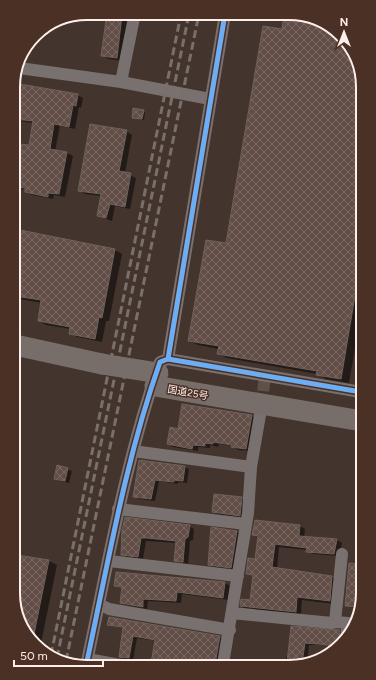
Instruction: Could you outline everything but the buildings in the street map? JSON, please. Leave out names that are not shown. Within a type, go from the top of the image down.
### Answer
[{"type":"highway","name":"国道25号","points":[[20,347],[101,371]]},
{"type":"highway","name":"国道25号","points":[[20,358],[101,371],[160,373],[356,407]]},
{"type":"highway","name":"国道25号","points":[[160,373],[356,420]]},
{"type":"street","points":[[121,82],[134,20]]},
{"type":"street","points":[[160,373],[224,20]]},
{"type":"street","points":[[23,69],[121,82],[210,99]]},
{"type":"street","points":[[88,660],[109,561],[118,509],[145,404],[160,362],[160,373]]},
{"type":"street","points":[[160,373],[356,392]]},
{"type":"street","points":[[226,660],[232,613],[246,524],[251,467],[260,414]]},
{"type":"street","points":[[133,451],[251,467]]},
{"type":"street","points":[[118,509],[246,524]]},
{"type":"street","points":[[335,622],[342,554]]},
{"type":"street","points":[[109,561],[238,576]]},
{"type":"street","points":[[99,604],[109,609],[230,630]]},
{"type":"street","points":[[232,613],[332,623],[348,623],[348,625]]},
{"type":"tunnel","points":[[261,409],[265,376]]},
{"type":"railway","points":[[52,650],[180,20]]},
{"type":"railway","points":[[58,653],[188,20]]},
{"type":"railway","points":[[67,657],[198,20]]},
{"type":"cycle path","points":[[168,359],[224,20]]},
{"type":"cycle path","points":[[87,660],[127,475],[160,362],[168,359],[356,391]]}]
